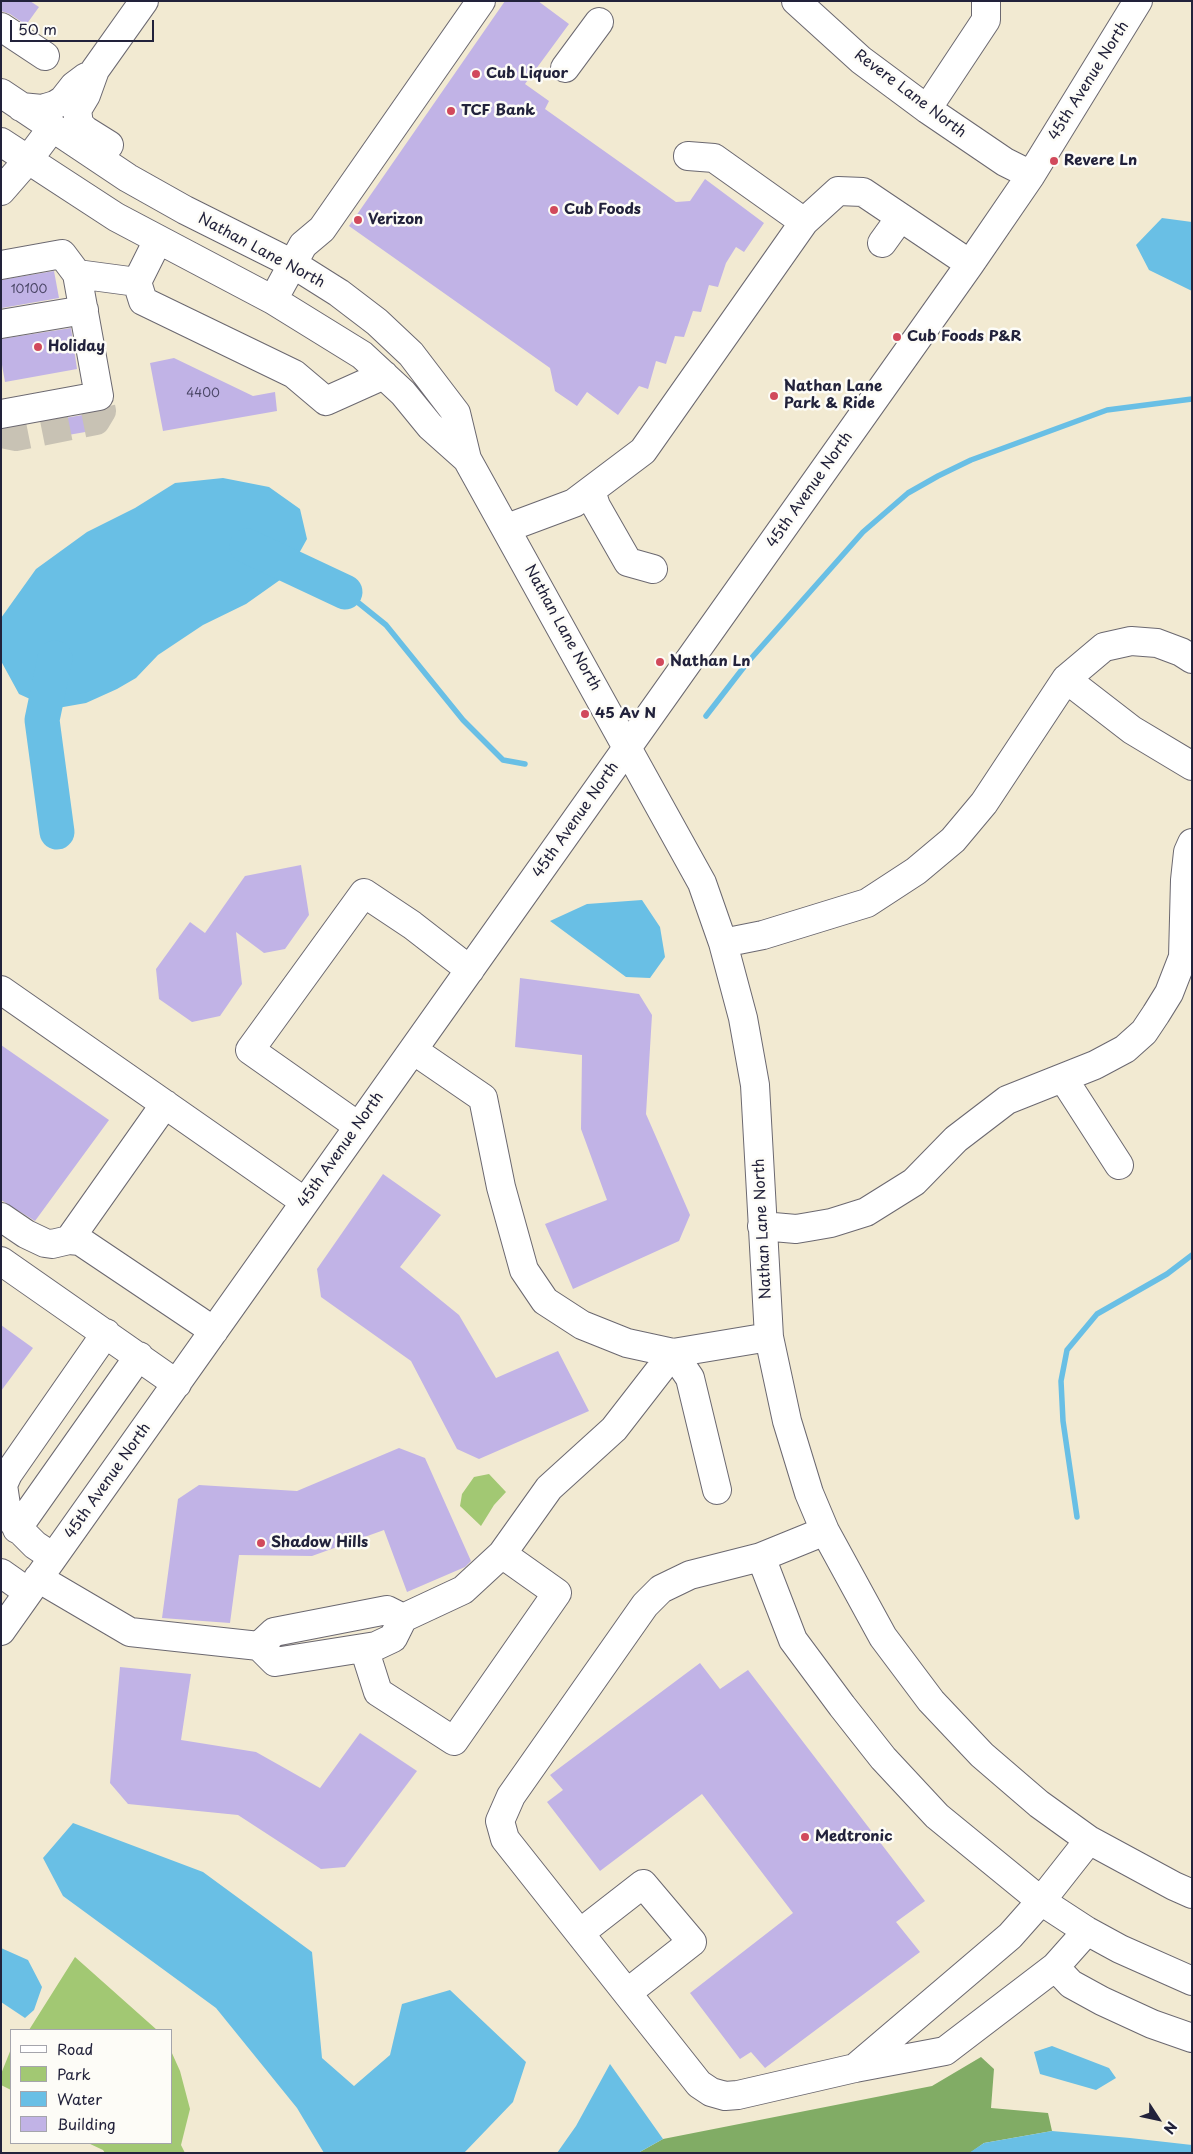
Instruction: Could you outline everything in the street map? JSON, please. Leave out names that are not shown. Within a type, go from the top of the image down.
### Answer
[{"type":"street","points":[[272,300],[304,245],[322,229],[482,1]]},
{"type":"street","name":"Revere Lane North","points":[[796,1],[861,60],[927,109],[1005,162],[1031,175]]},
{"type":"street","points":[[927,109],[986,20],[986,1]]},
{"type":"street","name":"45th Avenue North","points":[[1,1631],[970,264],[1031,175],[1138,1]]},
{"type":"street","points":[[134,5],[95,70],[86,95],[77,110],[79,124],[84,130],[137,162],[174,204]]},
{"type":"street","points":[[565,68],[599,22]]},
{"type":"street","points":[[1,27],[45,56]]},
{"type":"street","points":[[11,100],[42,109],[55,105],[63,100],[74,86],[95,70]]},
{"type":"street","name":"Nathan Lane North","points":[[11,100],[128,178],[174,204],[293,264],[339,293],[377,322],[411,354],[456,413],[467,459],[628,746],[702,883],[722,943],[743,1018],[755,1085],[769,1336],[787,1421],[809,1493],[825,1531],[883,1637],[931,1701],[982,1755],[1039,1804],[1089,1840],[1192,1894]]},
{"type":"street","points":[[1,191],[52,128]]},
{"type":"street","name":"Nathan Lane North","points":[[1,142],[116,217],[272,300],[362,355],[403,393],[430,426],[467,459]]},
{"type":"street","points":[[688,156],[714,158],[804,222]]},
{"type":"street","points":[[507,528],[574,503],[643,451],[804,222],[838,191],[863,192],[970,264]]},
{"type":"street","points":[[882,243],[900,218]]},
{"type":"street","points":[[158,240],[137,282],[143,301],[294,374],[326,401],[384,375]]},
{"type":"street","points":[[1,265],[62,254],[77,274],[99,396],[1,414]]},
{"type":"street","points":[[77,274],[137,282]]},
{"type":"street","points":[[1,324],[84,310]]},
{"type":"street","points":[[591,491],[596,506],[628,562],[653,569]]},
{"type":"street","points":[[722,943],[772,932],[867,903],[916,871],[953,840],[984,803],[1066,679],[1104,647],[1131,641],[1157,643],[1191,657]]},
{"type":"street","points":[[1066,679],[1132,730],[1192,766]]},
{"type":"street","points":[[762,1226],[808,1227],[831,1223],[866,1212],[914,1182],[956,1139],[1007,1100],[1095,1065],[1125,1048],[1144,1032],[1169,993],[1183,957],[1185,880],[1188,852],[1192,843]]},
{"type":"street","points":[[358,1126],[250,1050],[364,893],[412,925],[470,970]]},
{"type":"street","points":[[1,990],[305,1202]]},
{"type":"street","points":[[413,1050],[483,1098],[501,1187],[524,1270],[545,1301],[582,1324],[627,1343],[673,1353],[769,1336]]},
{"type":"street","points":[[1062,1078],[1119,1165]]},
{"type":"street","points":[[69,1240],[165,1104]]},
{"type":"street","points":[[1,1217],[26,1234],[46,1243],[52,1244],[69,1240],[80,1241],[214,1331]]},
{"type":"street","points":[[1,1261],[177,1384]]},
{"type":"street","points":[[40,1576],[35,1545],[17,1529],[7,1512],[3,1485],[8,1474],[106,1333]]},
{"type":"street","points":[[673,1353],[690,1378],[717,1490]]},
{"type":"street","points":[[1,1573],[40,1576],[130,1632],[259,1646],[275,1662],[376,1646],[393,1638],[403,1618],[463,1590],[502,1554],[549,1488],[614,1429],[673,1353]]},
{"type":"street","points":[[17,1529],[139,1356]]},
{"type":"street","points":[[825,1531],[761,1557],[690,1575],[661,1588],[645,1605],[510,1796],[500,1821],[506,1839],[699,2084],[711,2092],[725,2096],[738,2095],[855,2068],[945,2051],[1055,1967],[1087,1931]]},
{"type":"street","points":[[364,1648],[378,1692],[454,1741],[557,1593],[502,1554]]},
{"type":"street","points":[[761,1557],[793,1640],[883,1758],[937,1816],[1041,1901],[1087,1931],[1164,1970],[1192,1981]]},
{"type":"street","points":[[259,1646],[274,1632],[283,1630],[387,1610],[403,1618]]},
{"type":"street","points":[[855,2068],[1010,1936],[1041,1901],[1089,1840]]},
{"type":"street","points":[[580,1933],[643,1884],[692,1942],[627,1992]]},
{"type":"street","points":[[1055,1967],[1071,1984],[1102,2001],[1152,2024],[1192,2038]]},
{"type":"green space","points":[[489,1474],[506,1492],[494,1505],[481,1526],[460,1506],[462,1494],[474,1477]]},
{"type":"green space","points":[[75,1957],[156,2029],[30,2029]]},
{"type":"green space","points":[[10,2052],[10,2090],[1,2085],[1,2074]]},
{"type":"green space","points":[[172,2053],[180,2071],[190,2109],[181,2145],[185,2153],[105,2153],[103,2150],[90,2144],[172,2144]]},
{"type":"green space","points":[[981,2057],[994,2069],[991,2108],[1048,2113],[1052,2131],[984,2143],[970,2153],[638,2153],[663,2139],[932,2086]]},
{"type":"water","points":[[1162,218],[1192,222],[1192,291],[1149,270],[1136,245]]},
{"type":"water","points":[[223,478],[269,487],[300,509],[307,539],[287,575],[246,604],[203,625],[158,655],[136,678],[86,703],[52,709],[19,694],[1,661],[1,618],[36,569],[87,532],[135,508],[175,483]]},
{"type":"water","points":[[642,900],[660,927],[665,957],[650,978],[626,977],[550,921],[587,904]]},
{"type":"water","points":[[73,1823],[203,1872],[312,1952],[322,2058],[354,2086],[390,2055],[402,2004],[450,1990],[526,2062],[513,2102],[464,2153],[324,2153],[297,2108],[216,2008],[63,1896],[43,1858]]},
{"type":"water","points":[[1,1948],[28,1960],[42,1987],[34,2010],[25,2018],[1,2002]]},
{"type":"water","points":[[1052,2046],[1109,2068],[1116,2078],[1096,2090],[1040,2074],[1034,2052]]},
{"type":"water","points":[[610,2064],[663,2139],[638,2153],[557,2153],[576,2126]]},
{"type":"water","points":[[1052,2131],[1192,2145],[1192,2153],[969,2153],[984,2143]]},
{"type":"building","points":[[1,1],[30,1],[39,7],[26,25],[10,14],[1,11]]},
{"type":"building","name":"Cub Foods","points":[[505,1],[538,1],[569,24],[525,84],[549,101],[545,109],[676,202],[690,201],[705,179],[764,223],[744,252],[736,247],[726,263],[718,287],[709,285],[701,312],[693,311],[684,337],[675,336],[666,364],[656,361],[648,389],[639,386],[618,415],[587,392],[577,406],[555,391],[550,368],[349,226]]},
{"type":"building","name":"Holiday","points":[[54,271],[59,298],[2,308],[1,280]]},
{"type":"building","name":"Holiday","points":[[71,328],[77,369],[5,382],[1,359],[1,339]]},
{"type":"building","points":[[174,358],[253,396],[275,392],[277,411],[163,431],[150,363]]},
{"type":"building","points":[[88,414],[91,431],[51,438],[48,421]]},
{"type":"building","points":[[301,865],[309,915],[285,949],[264,953],[236,932],[242,984],[220,1016],[192,1022],[159,999],[156,969],[190,922],[205,933],[245,876]]},
{"type":"building","points":[[520,978],[639,994],[652,1015],[646,1114],[690,1215],[679,1241],[573,1289],[545,1224],[607,1200],[581,1129],[582,1055],[515,1047]]},
{"type":"building","points":[[1,1045],[109,1120],[35,1221],[1,1200]]},
{"type":"building","points":[[383,1174],[441,1215],[400,1267],[459,1315],[496,1378],[558,1351],[589,1411],[479,1459],[457,1449],[411,1361],[321,1297],[317,1269]]},
{"type":"building","points":[[1,1325],[33,1348],[1,1391]]},
{"type":"building","name":"Shadow Hills","points":[[399,1448],[425,1458],[471,1561],[465,1567],[407,1592],[384,1530],[312,1556],[239,1555],[230,1623],[162,1618],[178,1499],[199,1485],[297,1491]]},
{"type":"building","name":"Medtronic","points":[[700,1663],[720,1689],[748,1670],[925,1901],[896,1922],[920,1952],[765,2068],[751,2052],[740,2059],[690,1993],[793,1913],[702,1794],[600,1871],[547,1802],[563,1790],[550,1775]]},
{"type":"building","points":[[120,1667],[191,1674],[181,1740],[256,1752],[320,1788],[360,1733],[417,1771],[345,1867],[321,1869],[238,1815],[128,1804],[110,1783]]},
{"type":"waterway","points":[[706,716],[747,663],[863,532],[908,493],[971,460],[1107,410],[1192,399]]},
{"type":"waterway","points":[[247,546],[345,592]]},
{"type":"waterway","points":[[345,592],[386,625],[463,720],[503,760],[525,764]]},
{"type":"waterway","points":[[55,658],[42,720],[57,832]]},
{"type":"waterway","points":[[1077,1517],[1063,1421],[1061,1381],[1067,1350],[1097,1314],[1167,1274],[1192,1255]]},
{"type":"tunnel","points":[[1,434],[16,437],[96,421],[102,411],[99,396]]},
{"type":"place","name":"Cub Liquor","points":[[476,74]]},
{"type":"place","name":"TCF Bank","points":[[451,111]]},
{"type":"place","name":"Revere Ln","points":[[1054,161]]},
{"type":"place","name":"Cub Foods","points":[[554,210]]},
{"type":"place","name":"Verizon","points":[[358,220]]},
{"type":"place","name":"Cub Foods P&R","points":[[897,337]]},
{"type":"place","name":"Holiday","points":[[38,347]]},
{"type":"place","name":"Nathan Lane Park & Ride","points":[[774,396]]},
{"type":"place","name":"Nathan Ln","points":[[660,662]]},
{"type":"place","name":"45 Av N","points":[[585,714]]},
{"type":"place","name":"Shadow Hills","points":[[261,1543]]},
{"type":"place","name":"Medtronic","points":[[805,1837]]}]
